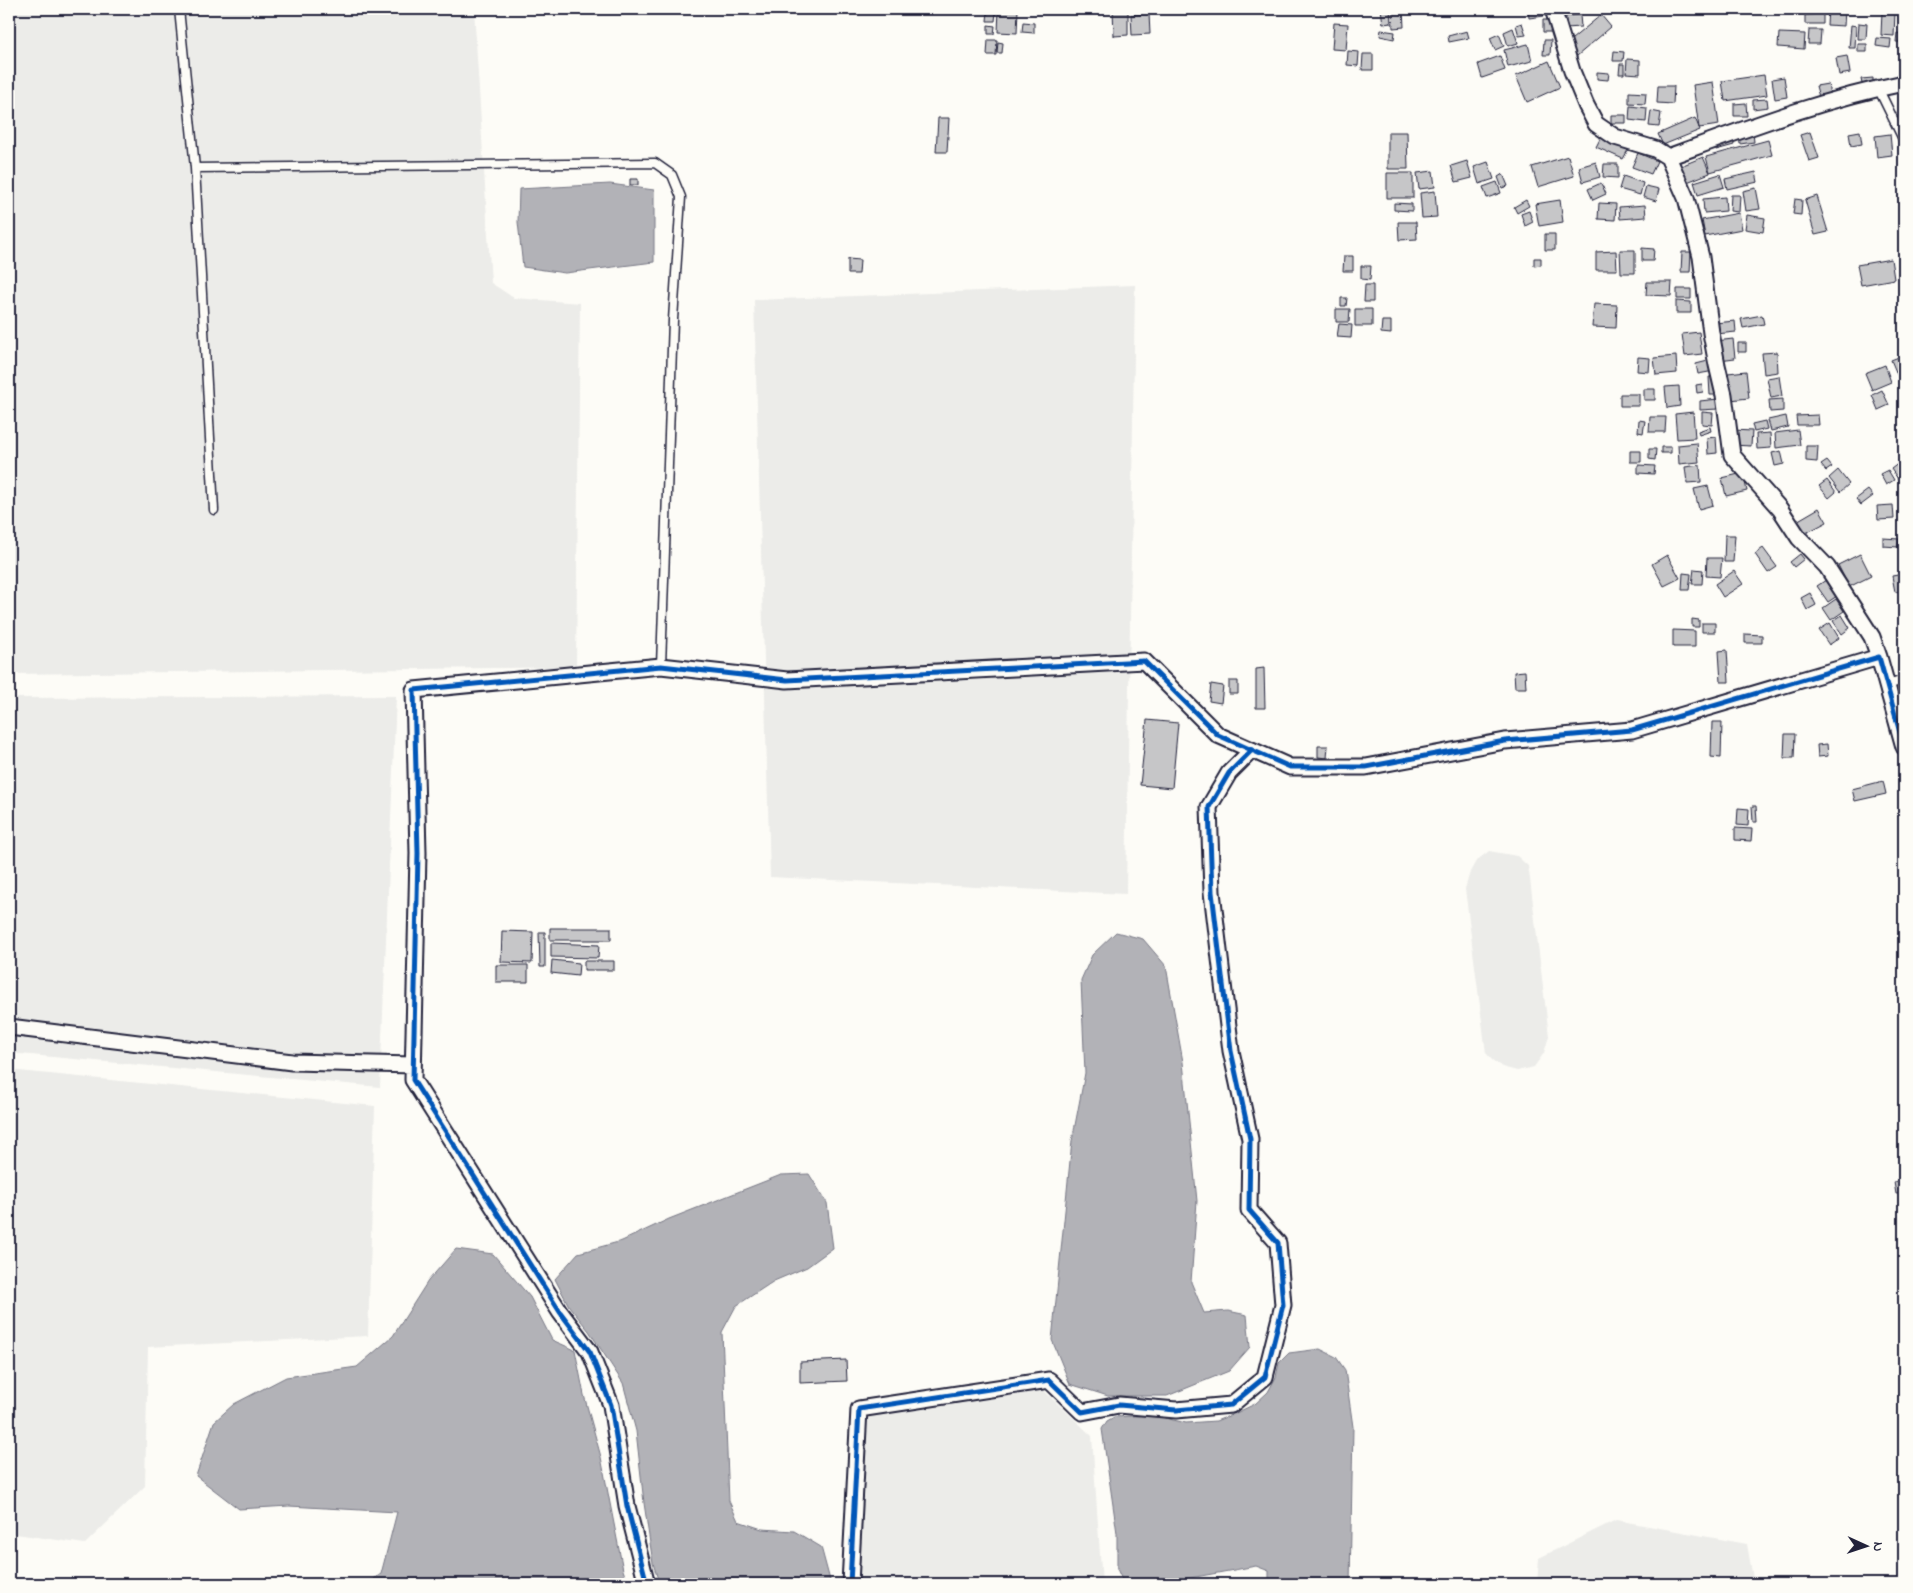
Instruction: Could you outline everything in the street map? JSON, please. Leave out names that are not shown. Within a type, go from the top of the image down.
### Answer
[{"type":"street","points":[[1553,9],[1572,71],[1596,124],[1615,137],[1655,149],[1668,157],[1686,198],[1701,257],[1716,365],[1724,395],[1732,455],[1780,508],[1799,538],[1827,567],[1872,637],[1904,747]]},
{"type":"street","points":[[1668,157],[1776,118],[1878,88],[1904,83]]},
{"type":"street","points":[[647,1584],[627,1506],[612,1405],[590,1352],[560,1312],[413,1080],[418,854],[414,690],[661,666],[787,680],[1144,661],[1218,735],[1290,767],[1366,767],[1505,741],[1632,730],[1879,657]]},
{"type":"street","points":[[850,1584],[859,1409],[1049,1380],[1082,1412],[1119,1405],[1185,1409],[1231,1405],[1265,1378],[1283,1305],[1278,1243],[1249,1210],[1250,1139],[1231,1051],[1212,892],[1209,807],[1229,773],[1252,750]]},
{"type":"street","points":[[9,1027],[292,1062],[413,1065]]},
{"type":"lane","points":[[178,9],[195,168],[214,510]]},
{"type":"lane","points":[[1878,88],[1904,141]]},
{"type":"lane","points":[[195,168],[655,163],[672,176],[681,197],[674,320],[661,666]]},
{"type":"lane","points":[[1887,685],[1904,680]]},
{"type":"shaded area","points":[[9,9],[474,9],[491,283],[514,298],[580,303],[576,667],[9,674]]},
{"type":"shaded area","points":[[610,184],[654,190],[654,262],[565,273],[523,267],[518,222],[519,189]]},
{"type":"shaded area","points":[[1135,285],[1126,894],[770,877],[754,300]]},
{"type":"shaded area","points":[[396,696],[380,1087],[9,1053],[9,698]]},
{"type":"shaded area","points":[[1489,851],[1517,856],[1528,866],[1530,879],[1549,1036],[1544,1053],[1534,1067],[1517,1071],[1502,1067],[1486,1053],[1465,889],[1470,872],[1476,861]]},
{"type":"shaded area","points":[[1116,932],[1143,939],[1166,966],[1183,1062],[1197,1201],[1191,1282],[1204,1313],[1228,1311],[1247,1315],[1250,1347],[1229,1371],[1167,1396],[1108,1396],[1070,1384],[1052,1340],[1072,1141],[1085,1073],[1081,980],[1092,955]]},
{"type":"shaded area","points":[[9,1070],[375,1106],[368,1336],[148,1347],[145,1486],[85,1544],[9,1533]]},
{"type":"shaded area","points":[[809,1174],[827,1203],[833,1248],[807,1267],[774,1281],[736,1306],[722,1332],[729,1501],[738,1521],[762,1529],[794,1531],[821,1547],[831,1584],[719,1584],[704,1580],[686,1584],[659,1583],[653,1563],[636,1431],[623,1383],[589,1331],[569,1306],[555,1279],[578,1253],[622,1241],[669,1219],[781,1175]]},
{"type":"shaded area","points":[[456,1249],[493,1254],[530,1297],[552,1340],[575,1350],[584,1395],[601,1457],[623,1570],[628,1584],[366,1584],[381,1574],[397,1512],[289,1506],[239,1509],[196,1476],[214,1422],[234,1404],[286,1377],[357,1367],[393,1336],[428,1281]]},
{"type":"shaded area","points":[[1320,1349],[1336,1357],[1345,1370],[1353,1427],[1350,1584],[1269,1584],[1269,1571],[1256,1566],[1157,1584],[1124,1584],[1117,1569],[1117,1533],[1102,1429],[1107,1421],[1114,1417],[1152,1415],[1186,1423],[1216,1421],[1255,1404],[1268,1392],[1276,1377],[1279,1363],[1289,1353]]},
{"type":"shaded area","points":[[1042,1389],[1092,1436],[1102,1584],[858,1584],[868,1416]]},
{"type":"shaded area","points":[[1616,1520],[1747,1544],[1754,1584],[1537,1584],[1539,1558]]},
{"type":"building","points":[[999,9],[1018,9],[1017,33],[998,32]]},
{"type":"building","points":[[1113,9],[1128,9],[1128,35],[1114,36]]},
{"type":"building","points":[[1381,9],[1390,9],[1391,23],[1383,24]]},
{"type":"building","points":[[1392,9],[1403,9],[1404,27],[1393,28]]},
{"type":"building","points":[[1528,9],[1543,9],[1544,16],[1529,18]]},
{"type":"building","points":[[1828,9],[1845,9],[1844,26],[1827,25]]},
{"type":"building","points":[[988,11],[996,12],[995,21],[987,21]]},
{"type":"building","points":[[1882,11],[1895,12],[1894,36],[1881,35]]},
{"type":"building","points":[[1149,14],[1150,34],[1132,35],[1131,15]]},
{"type":"building","points":[[1823,14],[1823,24],[1805,24],[1805,15]]},
{"type":"building","points":[[1580,15],[1581,27],[1566,28],[1566,16]]},
{"type":"building","points":[[1601,15],[1611,27],[1577,56],[1566,44]]},
{"type":"building","points":[[1543,20],[1554,20],[1554,32],[1543,32]]},
{"type":"building","points":[[1023,22],[1034,23],[1034,33],[1022,32]]},
{"type":"building","points":[[1334,23],[1348,24],[1346,50],[1332,49]]},
{"type":"building","points":[[1522,23],[1526,35],[1519,36],[1516,25]]},
{"type":"building","points":[[1859,23],[1867,24],[1866,39],[1858,39]]},
{"type":"building","points":[[988,25],[995,26],[994,34],[988,34]]},
{"type":"building","points":[[1851,25],[1856,26],[1855,48],[1849,48]]},
{"type":"building","points":[[1513,28],[1518,43],[1508,46],[1504,32]]},
{"type":"building","points":[[1381,30],[1395,32],[1394,39],[1380,36]]},
{"type":"building","points":[[1809,30],[1821,30],[1820,44],[1808,44]]},
{"type":"building","points":[[1467,31],[1469,38],[1449,42],[1448,36]]},
{"type":"building","points":[[1779,33],[1805,34],[1804,49],[1778,47]]},
{"type":"building","points":[[1897,33],[1904,34],[1904,42],[1896,42]]},
{"type":"building","points":[[1499,34],[1504,46],[1495,50],[1490,38]]},
{"type":"building","points":[[1877,38],[1891,39],[1890,48],[1876,46]]},
{"type":"building","points":[[988,40],[997,40],[996,55],[987,55]]},
{"type":"building","points":[[1544,40],[1551,40],[1550,55],[1543,55]]},
{"type":"building","points":[[998,42],[1003,43],[1002,53],[997,53]]},
{"type":"building","points":[[1528,44],[1532,61],[1508,67],[1504,50]]},
{"type":"building","points":[[1858,44],[1867,44],[1867,52],[1858,52]]},
{"type":"building","points":[[1348,51],[1359,52],[1358,66],[1347,65]]},
{"type":"building","points":[[1614,51],[1624,52],[1623,61],[1613,61]]},
{"type":"building","points":[[1363,54],[1373,54],[1373,70],[1362,70]]},
{"type":"building","points":[[1500,56],[1505,70],[1482,78],[1478,64]]},
{"type":"building","points":[[1847,56],[1850,73],[1839,75],[1836,58]]},
{"type":"building","points":[[1627,59],[1640,60],[1640,74],[1626,73]]},
{"type":"building","points":[[1549,61],[1560,87],[1527,102],[1516,76]]},
{"type":"building","points":[[1620,64],[1624,64],[1624,74],[1619,74]]},
{"type":"building","points":[[1597,72],[1609,73],[1608,80],[1597,79]]},
{"type":"building","points":[[1764,75],[1767,95],[1725,101],[1722,81]]},
{"type":"building","points":[[1784,77],[1787,97],[1775,99],[1772,79]]},
{"type":"building","points":[[1873,78],[1873,83],[1862,84],[1861,79]]},
{"type":"building","points":[[1713,82],[1719,125],[1699,128],[1693,85]]},
{"type":"building","points":[[1828,84],[1830,95],[1819,97],[1816,86]]},
{"type":"building","points":[[1658,86],[1674,86],[1673,104],[1657,103]]},
{"type":"building","points":[[1629,92],[1646,93],[1645,104],[1629,103]]},
{"type":"building","points":[[1767,99],[1768,107],[1753,109],[1753,100]]},
{"type":"building","points":[[1746,103],[1747,116],[1734,116],[1734,104]]},
{"type":"building","points":[[1630,106],[1647,108],[1646,122],[1629,120]]},
{"type":"building","points":[[1651,111],[1661,113],[1659,127],[1649,126]]},
{"type":"building","points":[[1611,115],[1626,115],[1626,123],[1611,123]]},
{"type":"building","points":[[938,118],[949,118],[947,152],[936,152]]},
{"type":"building","points":[[1695,118],[1700,130],[1663,145],[1658,134]]},
{"type":"building","points":[[1860,131],[1862,144],[1851,146],[1849,133]]},
{"type":"building","points":[[1388,132],[1407,132],[1408,169],[1388,169]]},
{"type":"building","points":[[1810,132],[1819,158],[1809,161],[1800,135]]},
{"type":"building","points":[[1753,133],[1754,142],[1740,144],[1739,135]]},
{"type":"building","points":[[1890,134],[1892,155],[1877,157],[1875,136]]},
{"type":"building","points":[[1601,137],[1628,150],[1623,159],[1596,147]]},
{"type":"building","points":[[1733,140],[1734,145],[1716,150],[1715,146]]},
{"type":"building","points":[[1768,140],[1772,155],[1710,172],[1706,157]]},
{"type":"building","points":[[1638,153],[1657,161],[1651,174],[1632,167]]},
{"type":"building","points":[[1568,156],[1574,176],[1538,187],[1532,167]]},
{"type":"building","points":[[1703,157],[1710,173],[1682,184],[1676,168]]},
{"type":"building","points":[[1467,161],[1472,178],[1456,182],[1451,166]]},
{"type":"building","points":[[1488,162],[1494,179],[1479,184],[1474,167]]},
{"type":"building","points":[[1596,162],[1600,177],[1583,182],[1579,167]]},
{"type":"building","points":[[1604,164],[1618,164],[1618,178],[1603,177]]},
{"type":"building","points":[[1433,171],[1435,187],[1419,189],[1417,173]]},
{"type":"building","points":[[1756,172],[1758,182],[1727,189],[1725,179]]},
{"type":"building","points":[[1387,173],[1413,173],[1413,198],[1387,198]]},
{"type":"building","points":[[1503,174],[1508,186],[1502,188],[1498,177]]},
{"type":"building","points":[[1720,174],[1724,187],[1698,195],[1694,182]]},
{"type":"building","points":[[1623,176],[1643,183],[1640,195],[1619,189]]},
{"type":"building","points":[[630,179],[638,179],[638,185],[630,185]]},
{"type":"building","points":[[1497,182],[1501,193],[1487,198],[1483,187]]},
{"type":"building","points":[[1601,183],[1606,194],[1593,200],[1588,189]]},
{"type":"building","points":[[1646,186],[1659,189],[1656,201],[1643,197]]},
{"type":"building","points":[[1756,188],[1760,209],[1746,211],[1743,191]]},
{"type":"building","points":[[1435,191],[1437,217],[1422,218],[1420,193]]},
{"type":"building","points":[[1731,195],[1740,195],[1739,212],[1730,211]]},
{"type":"building","points":[[1817,196],[1828,232],[1815,235],[1805,200]]},
{"type":"building","points":[[1725,197],[1726,211],[1704,213],[1703,199]]},
{"type":"building","points":[[1795,199],[1802,200],[1801,215],[1793,214]]},
{"type":"building","points":[[1526,200],[1529,206],[1517,213],[1514,207]]},
{"type":"building","points":[[1560,200],[1563,222],[1539,226],[1535,204]]},
{"type":"building","points":[[1394,203],[1412,204],[1412,211],[1394,210]]},
{"type":"building","points":[[1599,203],[1616,204],[1615,220],[1598,219]]},
{"type":"building","points":[[1645,205],[1646,217],[1620,219],[1619,207]]},
{"type":"building","points":[[1529,211],[1533,222],[1525,226],[1521,214]]},
{"type":"building","points":[[1739,213],[1742,229],[1705,236],[1702,220]]},
{"type":"building","points":[[1747,215],[1765,218],[1763,232],[1745,229]]},
{"type":"building","points":[[1398,222],[1416,222],[1417,239],[1399,240]]},
{"type":"building","points":[[1545,234],[1555,234],[1555,250],[1545,250]]},
{"type":"building","points":[[1642,248],[1654,249],[1653,261],[1642,261]]},
{"type":"building","points":[[1620,250],[1635,250],[1635,273],[1621,273]]},
{"type":"building","points":[[1616,251],[1617,270],[1596,270],[1596,252]]},
{"type":"building","points":[[1682,252],[1691,252],[1690,272],[1681,272]]},
{"type":"building","points":[[1344,256],[1353,256],[1353,271],[1343,271]]},
{"type":"building","points":[[1534,258],[1541,258],[1541,265],[1534,266]]},
{"type":"building","points":[[848,259],[860,260],[859,274],[848,274]]},
{"type":"building","points":[[1891,259],[1894,279],[1861,285],[1857,265]]},
{"type":"building","points":[[1361,266],[1371,266],[1370,280],[1361,279]]},
{"type":"building","points":[[1647,282],[1672,282],[1671,296],[1646,295]]},
{"type":"building","points":[[1365,285],[1373,285],[1373,302],[1364,302]]},
{"type":"building","points":[[1677,289],[1691,289],[1691,299],[1677,299]]},
{"type":"building","points":[[1341,298],[1347,298],[1346,306],[1341,306]]},
{"type":"building","points":[[1676,301],[1691,302],[1691,313],[1676,313]]},
{"type":"building","points":[[1594,304],[1617,305],[1616,328],[1592,327]]},
{"type":"building","points":[[1336,309],[1350,309],[1349,322],[1336,322]]},
{"type":"building","points":[[1355,309],[1372,309],[1372,326],[1355,326]]},
{"type":"building","points":[[1762,315],[1764,324],[1743,328],[1741,319]]},
{"type":"building","points":[[1382,321],[1391,321],[1391,334],[1381,333]]},
{"type":"building","points":[[1735,321],[1736,332],[1716,334],[1715,323]]},
{"type":"building","points":[[1339,324],[1352,325],[1351,338],[1337,337]]},
{"type":"building","points":[[1699,332],[1702,354],[1685,356],[1682,334]]},
{"type":"building","points":[[1733,339],[1735,358],[1719,360],[1716,341]]},
{"type":"building","points":[[1738,343],[1746,343],[1746,352],[1738,352]]},
{"type":"building","points":[[1777,352],[1778,372],[1764,374],[1762,353]]},
{"type":"building","points":[[1904,355],[1904,385],[1902,386],[1891,360]]},
{"type":"building","points":[[1676,356],[1677,373],[1656,375],[1654,358]]},
{"type":"building","points":[[1638,357],[1650,358],[1649,372],[1637,371]]},
{"type":"building","points":[[1712,360],[1714,371],[1698,374],[1696,364]]},
{"type":"building","points":[[1885,365],[1891,382],[1872,390],[1865,373]]},
{"type":"building","points":[[1746,371],[1749,398],[1730,400],[1728,373]]},
{"type":"building","points":[[1779,376],[1782,396],[1771,398],[1767,378]]},
{"type":"building","points":[[1709,377],[1718,377],[1719,395],[1710,395]]},
{"type":"building","points":[[1702,384],[1703,392],[1697,393],[1696,385]]},
{"type":"building","points":[[1679,386],[1680,406],[1667,408],[1665,387]]},
{"type":"building","points":[[1644,389],[1655,389],[1655,400],[1644,400]]},
{"type":"building","points":[[1882,390],[1889,405],[1878,410],[1872,395]]},
{"type":"building","points":[[1620,394],[1639,394],[1639,406],[1620,406]]},
{"type":"building","points":[[1718,399],[1718,409],[1700,410],[1700,401]]},
{"type":"building","points":[[1783,399],[1783,411],[1770,412],[1769,400]]},
{"type":"building","points":[[1693,412],[1695,438],[1677,439],[1675,414]]},
{"type":"building","points":[[1702,412],[1713,413],[1712,425],[1702,424]]},
{"type":"building","points":[[1818,415],[1819,425],[1797,425],[1796,416]]},
{"type":"building","points":[[1786,416],[1788,427],[1771,431],[1768,420]]},
{"type":"building","points":[[1650,417],[1666,417],[1665,432],[1649,432]]},
{"type":"building","points":[[1639,420],[1645,421],[1643,433],[1638,432]]},
{"type":"building","points":[[1765,421],[1767,429],[1754,432],[1752,424]]},
{"type":"building","points":[[1710,427],[1711,431],[1699,435],[1698,431]]},
{"type":"building","points":[[1733,430],[1752,431],[1751,446],[1732,445]]},
{"type":"building","points":[[1798,430],[1800,445],[1776,448],[1775,433]]},
{"type":"building","points":[[1770,433],[1771,448],[1757,449],[1756,434]]},
{"type":"building","points":[[1716,437],[1717,453],[1708,454],[1707,438]]},
{"type":"building","points":[[1697,443],[1699,462],[1679,464],[1678,445]]},
{"type":"building","points":[[1806,446],[1818,446],[1817,462],[1806,461]]},
{"type":"building","points":[[1661,447],[1671,447],[1671,453],[1661,453]]},
{"type":"building","points":[[1649,449],[1656,449],[1655,460],[1649,459]]},
{"type":"building","points":[[1630,451],[1641,451],[1641,462],[1630,462]]},
{"type":"building","points":[[1781,451],[1784,464],[1775,466],[1772,453]]},
{"type":"building","points":[[1903,460],[1904,474],[1898,479],[1891,469]]},
{"type":"building","points":[[1827,461],[1832,467],[1826,471],[1821,465]]},
{"type":"building","points":[[1638,465],[1655,466],[1654,474],[1638,473]]},
{"type":"building","points":[[1700,465],[1701,482],[1687,483],[1685,467]]},
{"type":"building","points":[[1838,470],[1849,484],[1840,492],[1829,478]]},
{"type":"building","points":[[1888,470],[1894,480],[1886,485],[1880,474]]},
{"type":"building","points":[[1743,473],[1747,491],[1726,496],[1722,478]]},
{"type":"building","points":[[1827,480],[1836,492],[1829,498],[1819,486]]},
{"type":"building","points":[[1708,486],[1713,505],[1699,509],[1694,489]]},
{"type":"building","points":[[1868,490],[1873,496],[1861,505],[1856,499]]},
{"type":"building","points":[[1893,505],[1894,519],[1878,520],[1877,506]]},
{"type":"building","points":[[1819,508],[1827,522],[1802,535],[1795,522]]},
{"type":"building","points":[[1901,531],[1904,531],[1904,545],[1900,545]]},
{"type":"building","points":[[1725,535],[1735,535],[1733,562],[1724,562]]},
{"type":"building","points":[[1883,538],[1899,539],[1898,547],[1883,546]]},
{"type":"building","points":[[1763,548],[1777,567],[1768,573],[1755,554]]},
{"type":"building","points":[[1800,554],[1804,559],[1794,567],[1790,562]]},
{"type":"building","points":[[1860,554],[1871,576],[1849,587],[1838,565]]},
{"type":"building","points":[[1667,555],[1680,578],[1664,586],[1652,564]]},
{"type":"building","points":[[1707,558],[1722,558],[1720,577],[1706,576]]},
{"type":"building","points":[[1694,569],[1703,570],[1702,584],[1692,584]]},
{"type":"building","points":[[1734,571],[1743,584],[1723,597],[1715,584]]},
{"type":"building","points":[[1683,573],[1691,574],[1689,590],[1682,590]]},
{"type":"building","points":[[1904,574],[1904,591],[1895,592],[1892,576]]},
{"type":"building","points":[[1826,580],[1837,596],[1828,602],[1817,586]]},
{"type":"building","points":[[1810,593],[1816,605],[1807,610],[1801,598]]},
{"type":"building","points":[[1836,599],[1844,611],[1831,620],[1823,608]]},
{"type":"building","points":[[1842,615],[1850,628],[1842,634],[1833,621]]},
{"type":"building","points":[[1692,619],[1699,620],[1699,627],[1692,627]]},
{"type":"building","points":[[1702,623],[1715,623],[1715,632],[1702,632]]},
{"type":"building","points":[[1830,623],[1839,638],[1829,645],[1819,630]]},
{"type":"building","points":[[1673,630],[1695,631],[1695,647],[1673,647]]},
{"type":"building","points":[[1745,634],[1762,635],[1762,643],[1745,643]]},
{"type":"building","points":[[1727,650],[1729,682],[1721,682],[1719,651]]},
{"type":"building","points":[[1264,668],[1265,708],[1256,708],[1256,669]]},
{"type":"building","points":[[1525,671],[1526,688],[1515,688],[1514,672]]},
{"type":"building","points":[[1229,681],[1238,681],[1238,694],[1229,694]]},
{"type":"building","points":[[1211,684],[1223,686],[1221,703],[1209,701]]},
{"type":"building","points":[[1147,720],[1178,723],[1172,788],[1140,785]]},
{"type":"building","points":[[1712,722],[1722,722],[1721,758],[1711,757]]},
{"type":"building","points":[[1785,734],[1795,734],[1794,758],[1784,758]]},
{"type":"building","points":[[1827,744],[1828,756],[1818,757],[1817,745]]},
{"type":"building","points":[[1318,746],[1328,746],[1327,758],[1318,757]]},
{"type":"building","points":[[1883,781],[1886,794],[1855,801],[1852,789]]},
{"type":"building","points":[[1752,806],[1756,806],[1757,822],[1753,822]]},
{"type":"building","points":[[1738,808],[1749,809],[1748,826],[1737,825]]},
{"type":"building","points":[[1735,828],[1752,829],[1751,841],[1735,840]]},
{"type":"building","points":[[550,928],[611,928],[611,940],[550,940]]},
{"type":"building","points":[[502,931],[533,932],[532,963],[501,962]]},
{"type":"building","points":[[539,932],[545,932],[545,967],[540,967]]},
{"type":"building","points":[[551,943],[599,945],[598,958],[551,957]]},
{"type":"building","points":[[552,960],[579,963],[578,976],[551,973]]},
{"type":"building","points":[[584,961],[614,961],[614,970],[584,970]]},
{"type":"building","points":[[496,965],[528,965],[528,982],[496,982]]},
{"type":"building","points":[[1902,1181],[1903,1193],[1896,1194],[1894,1182]]},
{"type":"building","points":[[846,1360],[847,1381],[800,1383],[800,1362]]},
{"type":"cycle path","points":[[647,1584],[627,1506],[611,1405],[590,1352],[560,1312],[413,1080],[418,853],[414,690],[661,666],[787,680],[1144,661],[1218,735],[1290,767],[1366,767],[1505,741],[1632,730],[1879,657],[1904,747]]},
{"type":"cycle path","points":[[850,1584],[859,1409],[1049,1380],[1082,1412],[1119,1405],[1176,1410],[1231,1405],[1265,1377],[1283,1305],[1278,1243],[1249,1210],[1250,1139],[1231,1051],[1212,892],[1209,807],[1229,773],[1252,750]]}]
